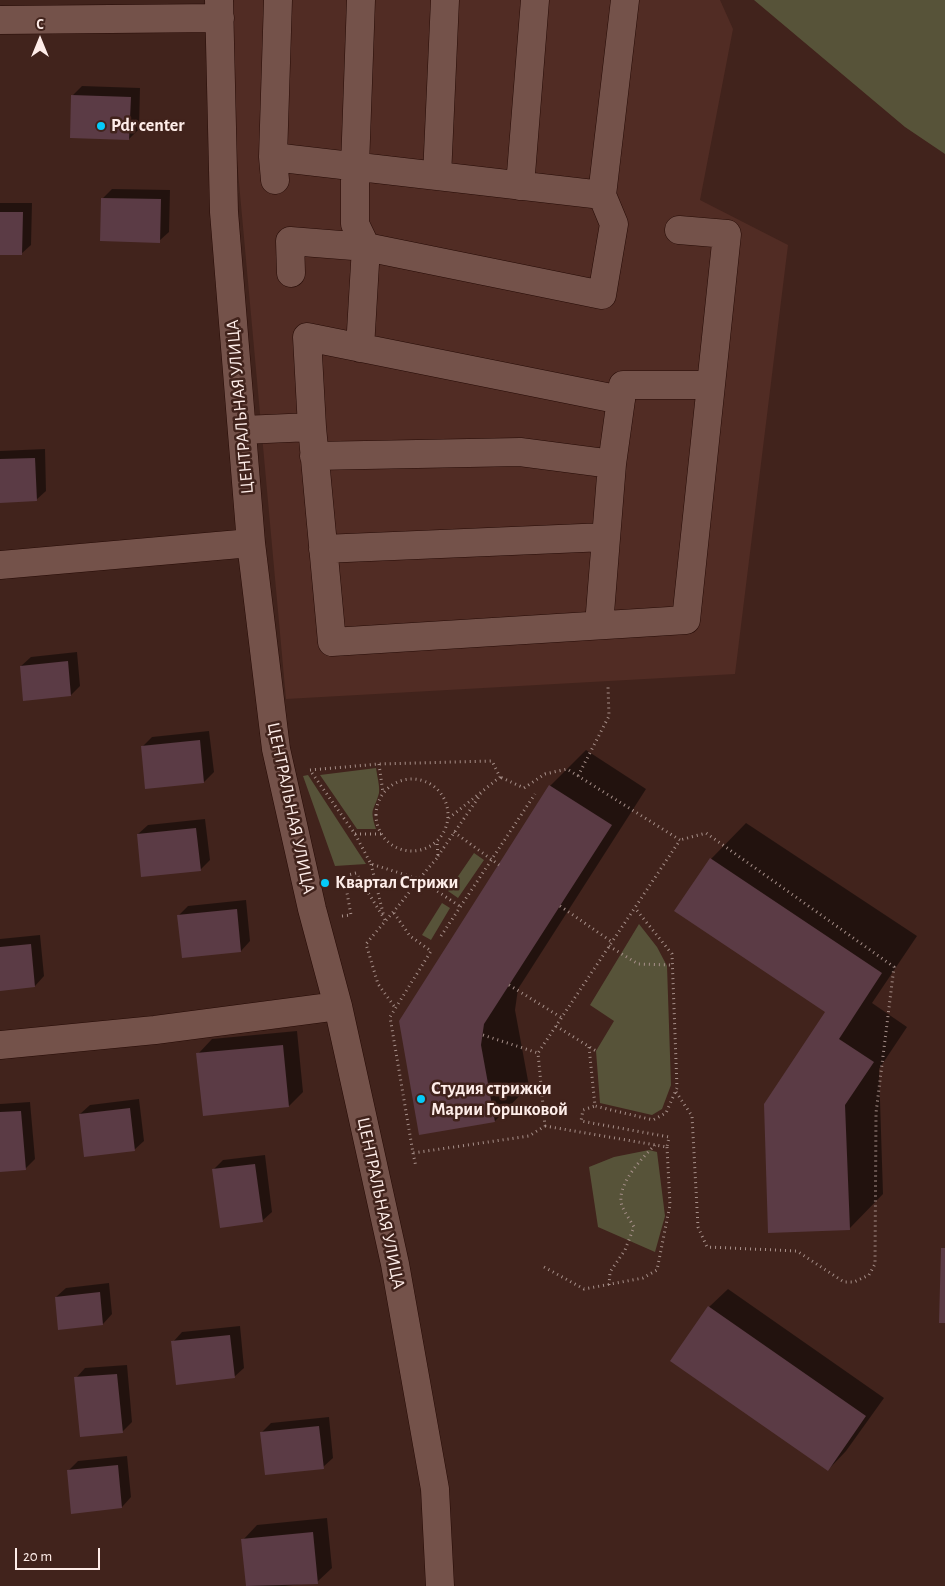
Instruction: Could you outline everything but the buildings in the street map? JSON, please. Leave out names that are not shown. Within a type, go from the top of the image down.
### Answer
[{"type":"street","points":[[278,0],[274,168],[355,166],[602,195]]},
{"type":"street","points":[[360,348],[366,247],[356,224],[355,166],[361,0]]},
{"type":"street","points":[[437,176],[445,0]]},
{"type":"street","points":[[520,186],[535,0]]},
{"type":"street","points":[[291,272],[290,241],[366,247],[602,295],[614,224],[602,195],[625,0]]},
{"type":"street","points":[[0,20],[219,9]]},
{"type":"street","name":"ЦЕНТРАЛЬНАЯ УЛИЦА","points":[[219,9],[224,212],[251,543],[276,749],[312,909],[338,1006],[395,1264],[436,1489],[440,1586]]},
{"type":"street","points":[[621,400],[308,338],[314,456],[332,642],[686,620],[727,234],[679,230]]},
{"type":"street","points":[[599,625],[612,464],[623,385],[711,385]]},
{"type":"street","points":[[243,430],[312,427]]},
{"type":"street","points":[[314,456],[520,452],[612,464]]},
{"type":"street","points":[[323,549],[606,538]]},
{"type":"street","points":[[0,565],[251,543]]},
{"type":"street","points":[[0,1045],[155,1030],[338,1006]]},
{"type":"path","points":[[578,776],[609,716],[608,687]]},
{"type":"path","points":[[281,772],[379,764],[492,761],[500,777],[524,788],[546,774],[567,769],[680,840]]},
{"type":"path","points":[[379,764],[383,794]]},
{"type":"path","points":[[310,770],[355,834],[372,864],[385,920]]},
{"type":"path","points":[[449,818],[500,777]]},
{"type":"path","points":[[420,780],[438,790],[448,808],[449,818],[443,835],[437,842],[418,851],[407,851],[397,848],[381,834],[376,818],[379,801],[383,794],[400,781],[420,780]]},
{"type":"path","points":[[394,1006],[378,984],[366,944],[385,920],[394,913],[438,857],[484,790]]},
{"type":"path","points":[[441,936],[535,794]]},
{"type":"path","points":[[454,832],[499,865]]},
{"type":"path","points":[[545,1126],[538,1053],[680,840],[706,833],[894,968],[876,1114],[875,1264],[869,1275],[854,1282],[844,1282],[798,1251],[707,1247],[698,1227],[692,1116],[676,1092]]},
{"type":"path","points":[[355,834],[381,834]]},
{"type":"path","points":[[437,842],[438,857]]},
{"type":"path","points":[[372,864],[420,879],[460,907]]},
{"type":"path","points":[[342,916],[350,915],[344,876],[356,873],[385,920]]},
{"type":"path","points":[[560,906],[638,964],[672,965]]},
{"type":"path","points":[[544,1267],[584,1289],[643,1278],[657,1270],[670,1205],[666,1147],[668,1137],[581,1121],[583,1110],[595,1106],[653,1120],[666,1114],[676,1092],[672,954],[635,908]]},
{"type":"path","points":[[394,913],[410,936],[431,951],[394,1006],[390,1017],[416,1166]]},
{"type":"path","points":[[509,985],[562,1018]]},
{"type":"path","points":[[556,1026],[596,1051]]},
{"type":"path","points":[[483,1035],[538,1053]]},
{"type":"path","points":[[589,1047],[595,1106]]},
{"type":"path","points":[[413,1153],[530,1136],[545,1126],[666,1147]]},
{"type":"path","points":[[610,1285],[610,1272],[625,1250],[634,1227],[621,1205],[621,1192],[627,1179],[655,1145]]},
{"type":"shaded area","points":[[231,0],[720,0],[733,29],[700,200],[788,245],[735,674],[286,699],[234,128]]},
{"type":"shaded area","points":[[754,0],[945,0],[945,154],[905,127]]},
{"type":"shaded area","points":[[376,768],[379,793],[373,813],[376,829],[357,829],[320,775]]},
{"type":"shaded area","points":[[308,775],[366,864],[335,866],[303,776]]},
{"type":"shaded area","points":[[474,853],[484,860],[458,898],[448,891]]},
{"type":"shaded area","points":[[442,903],[450,908],[431,940],[422,935]]},
{"type":"shaded area","points":[[639,924],[657,947],[667,966],[671,1085],[662,1109],[652,1115],[600,1103],[596,1051],[614,1021],[590,1005]]},
{"type":"shaded area","points":[[649,1150],[657,1152],[665,1216],[655,1252],[598,1227],[589,1167],[614,1157]]},
{"type":"place","name":"Pdr center","points":[[101,126]]},
{"type":"place","name":"Квартал Стрижи","points":[[325,883]]},
{"type":"place","name":"Студия стрижки Марии Горшковой","points":[[421,1099]]}]
